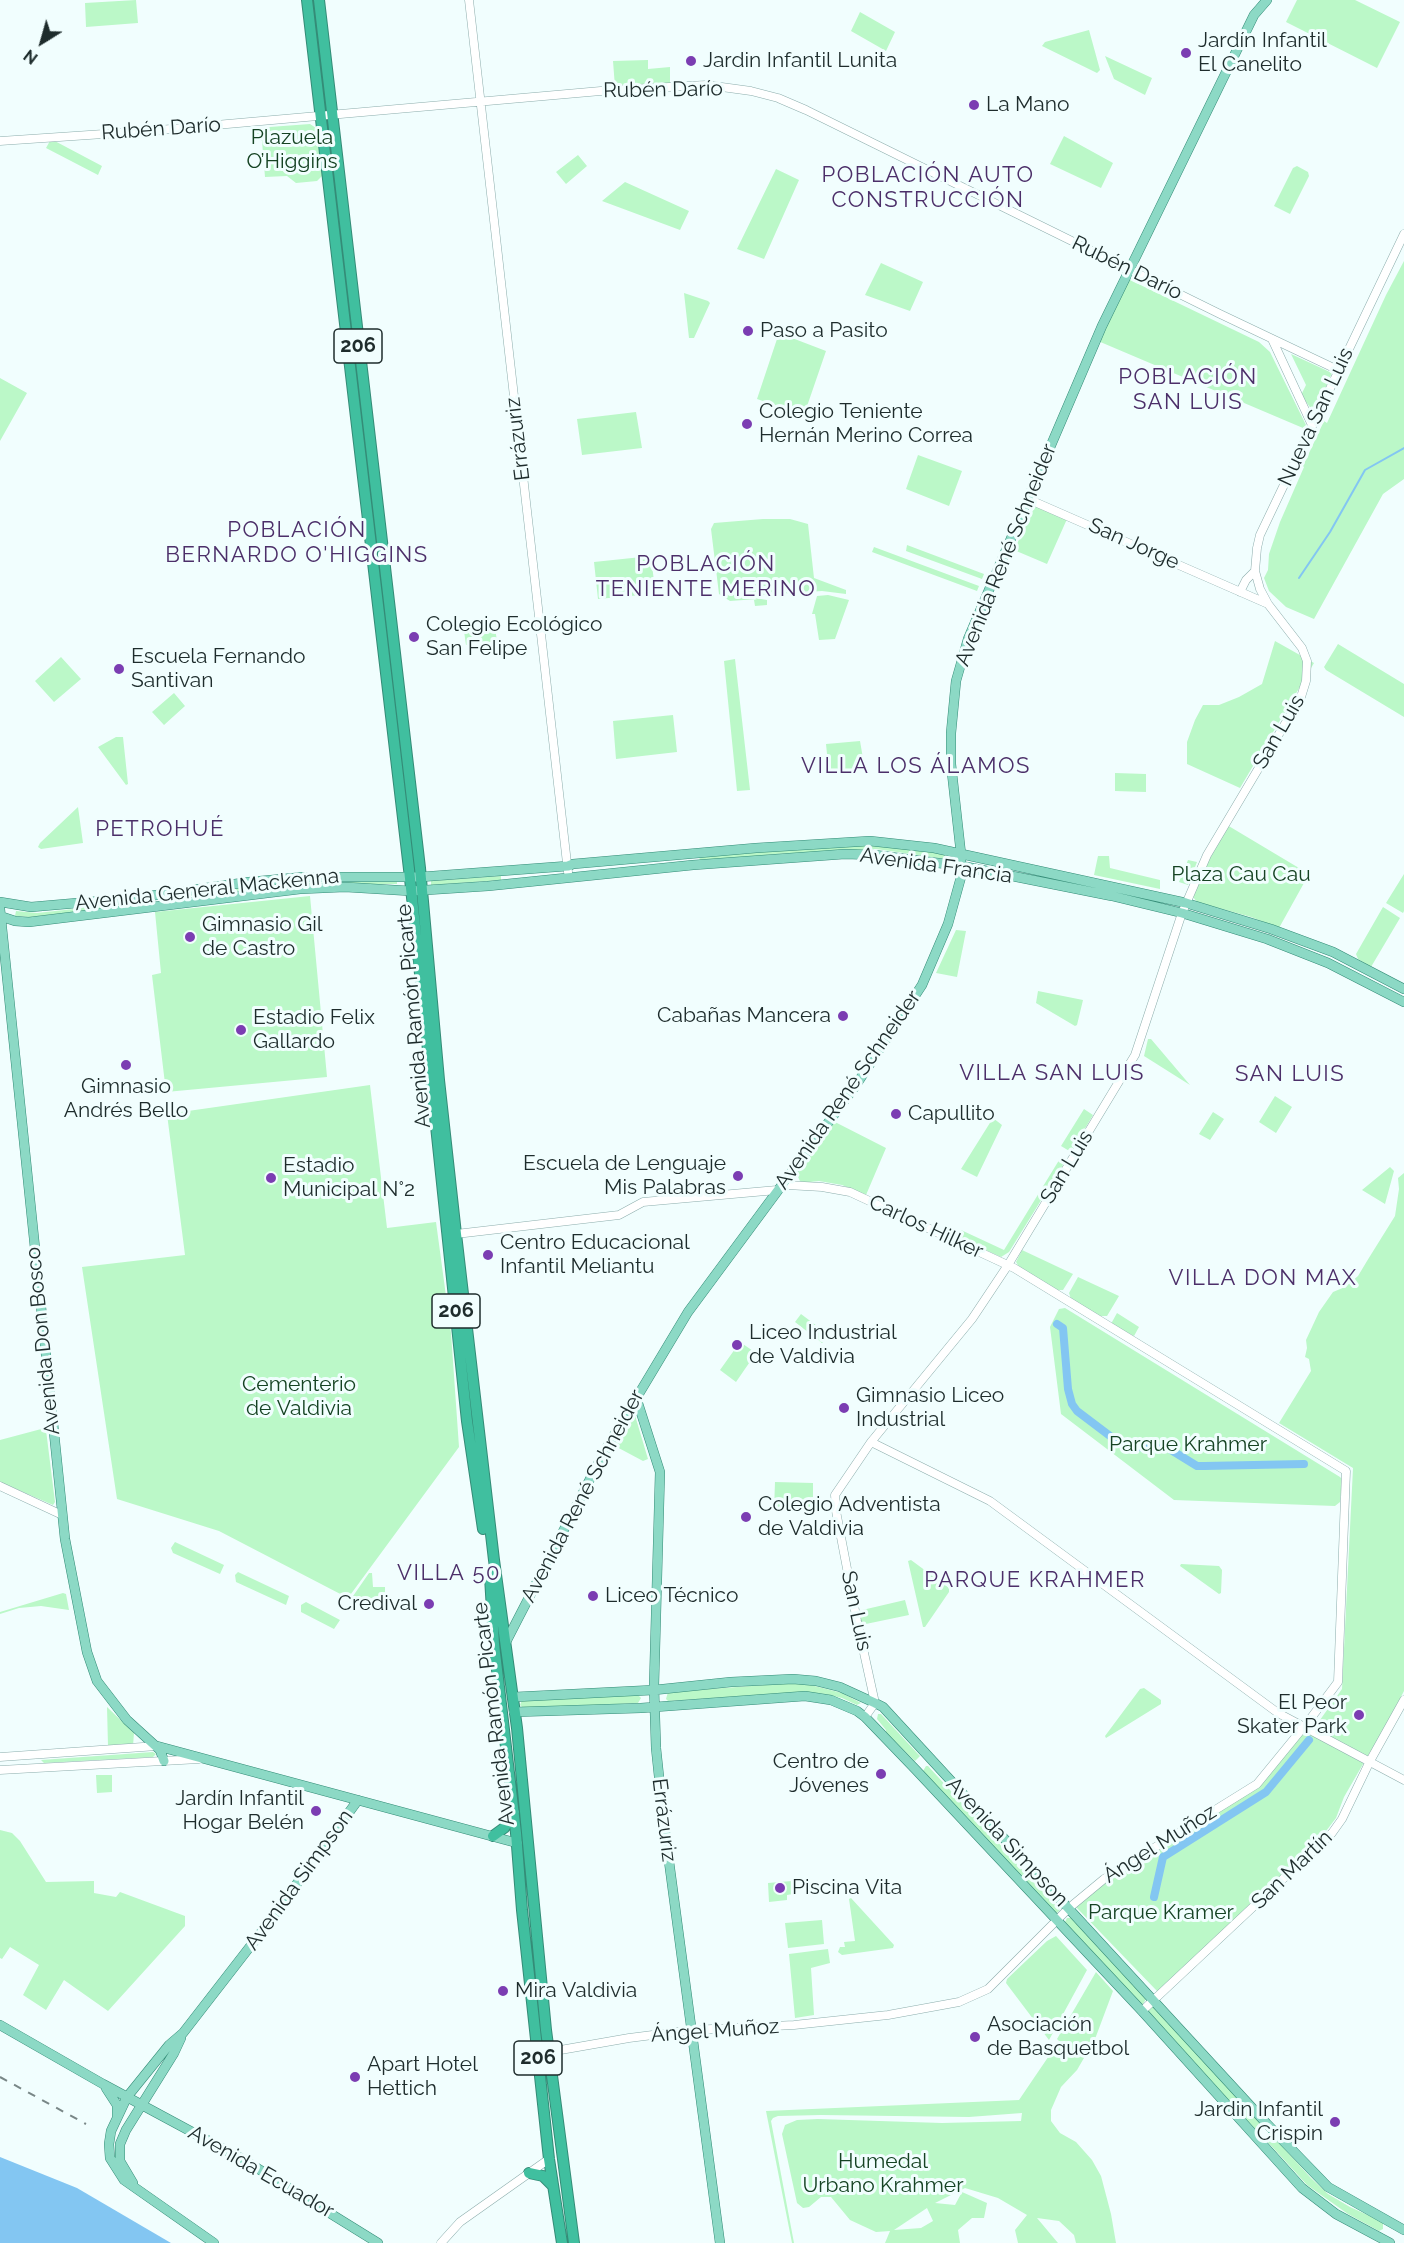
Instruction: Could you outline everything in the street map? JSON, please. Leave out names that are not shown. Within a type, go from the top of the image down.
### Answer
[{"type":"highway","name":"Avenida Ramón Picarte","points":[[308,0],[326,117],[415,877],[467,1421],[491,1587],[522,1910],[549,2159],[562,2243]]},
{"type":"highway","name":"Avenida Ramón Picarte","points":[[319,0],[326,117]]},
{"type":"highway","name":"Avenida Ramón Picarte","points":[[416,890],[494,1560],[514,1697],[549,2052],[574,2243]]},
{"type":"highway","points":[[499,1689],[506,1706],[514,1712]]},
{"type":"highway","points":[[493,1836],[504,1828],[514,1812]]},
{"type":"highway","points":[[517,1843],[524,1851],[526,1864],[531,1870]]},
{"type":"highway","points":[[549,2159],[557,2150],[560,2141]]},
{"type":"highway","points":[[529,2173],[543,2176],[553,2186]]},
{"type":"main road","name":"Avenida René Schneider","points":[[506,1642],[604,1452],[688,1312],[861,1078],[922,985],[948,924],[960,884],[962,866],[951,764],[951,716],[956,681],[968,639],[1128,269],[1254,15],[1267,0]]},
{"type":"main road","name":"Avenida Francia","points":[[415,877],[509,871],[859,840],[904,843],[1054,874],[1113,892],[1271,929],[1333,952],[1404,989]]},
{"type":"main road","name":"Avenida Francia","points":[[416,890],[569,878],[625,871],[860,854],[893,856],[962,866],[1052,885],[1113,892]]},
{"type":"main road","points":[[625,871],[649,863],[655,858]]},
{"type":"main road","points":[[503,884],[505,875],[509,871]]},
{"type":"main road","points":[[1052,885],[1054,874]]},
{"type":"main road","name":"Avenida General Mackenna","points":[[0,902],[31,907],[135,898],[249,882],[304,877],[415,877]]},
{"type":"main road","name":"Avenida General Mackenna","points":[[0,916],[15,921],[30,922],[300,889],[345,887],[416,890]]},
{"type":"main road","name":"Avenida Francia","points":[[1184,908],[1328,963],[1404,1002]]},
{"type":"main road","name":"Avenida Don Bosco","points":[[0,909],[60,1514],[87,1652],[97,1681],[122,1715],[158,1746],[164,1761]]},
{"type":"main road","points":[[1267,939],[1271,929]]},
{"type":"main road","points":[[1328,963],[1333,952]]},
{"type":"main road","name":"Errázuriz","points":[[636,1397],[660,1472],[654,1707],[662,1805],[720,2243]]},
{"type":"main road","name":"Avenida Simpson","points":[[514,1697],[654,1690],[731,1682],[793,1679],[816,1681],[840,1687],[875,1703],[888,1714],[1328,2187],[1404,2230]]},
{"type":"main road","name":"Avenida Simpson","points":[[514,1712],[654,1707],[805,1696],[839,1703],[865,1717],[1142,2011],[1302,2188],[1336,2214],[1390,2243]]},
{"type":"main road","name":"Avenida Don Bosco","points":[[158,1746],[358,1800]]},
{"type":"main road","name":"Avenida Simpson","points":[[146,2197],[124,2181],[111,2162],[109,2151],[110,2137],[128,2097],[169,2045],[183,2033],[266,1926],[358,1800],[517,1843]]},
{"type":"main road","points":[[0,2025],[103,2084],[117,2105],[117,2118]]},
{"type":"main road","name":"Avenida Simpson","points":[[146,2197],[124,2170],[119,2153],[122,2137],[174,2053],[183,2033]]},
{"type":"main road","name":"Avenida Ecuador","points":[[103,2084],[243,2160],[378,2243]]},
{"type":"main road","points":[[146,2197],[214,2243]]},
{"type":"street","name":"Errázuriz","points":[[469,0],[569,878]]},
{"type":"street","name":"Rubén Darío","points":[[0,141],[148,132],[677,86],[706,86],[762,93],[806,110],[1338,370]]},
{"type":"street","name":"Nueva San Luis","points":[[1269,604],[1260,589],[1255,571],[1260,535],[1404,234]]},
{"type":"street","points":[[1272,339],[1312,424]]},
{"type":"street","name":"San Jorge","points":[[1028,499],[1269,604]]},
{"type":"street","points":[[1240,592],[1246,580],[1255,571]]},
{"type":"street","name":"San Luis","points":[[875,1703],[834,1500],[840,1484],[871,1442],[972,1319],[1135,1055],[1184,908],[1207,855],[1301,697],[1307,661],[1302,648],[1269,604]]},
{"type":"street","name":"Carlos Hilker","points":[[456,1234],[619,1215],[643,1202],[777,1190],[787,1185],[822,1187],[850,1192],[1008,1264],[1346,1471]]},
{"type":"street","points":[[871,1442],[990,1501],[1254,1697],[1278,1713],[1404,1780]]},
{"type":"street","name":"Ángel Muñoz","points":[[549,2052],[692,2030],[801,2025],[888,2015],[959,2002],[987,1989],[1069,1908],[1121,1867],[1257,1784],[1338,1682],[1346,1471]]},
{"type":"street","points":[[0,1486],[60,1514]]},
{"type":"street","name":"San Martín","points":[[1142,2011],[1332,1833],[1342,1820],[1370,1761],[1404,1700]]},
{"type":"street","points":[[865,1717],[875,1703]]},
{"type":"street","points":[[0,1757],[158,1746]]},
{"type":"street","points":[[0,1770],[202,1758]]},
{"type":"street","points":[[441,2243],[460,2222],[549,2159]]},
{"type":"green space","points":[[136,0],[138,23],[86,27],[85,3]]},
{"type":"green space","points":[[1297,0],[1355,0],[1400,22],[1377,68],[1286,22]]},
{"type":"green space","points":[[860,12],[895,32],[886,51],[851,31]]},
{"type":"green space","points":[[1089,30],[1100,70],[1097,73],[1042,46],[1045,42]]},
{"type":"green space","points":[[1105,56],[1152,78],[1145,95],[1114,79]]},
{"type":"green space","points":[[648,60],[648,69],[670,67],[670,83],[615,87],[613,61]]},
{"type":"green space","name":"Plazuela O’Higgins","points":[[310,124],[316,128],[322,176],[317,181],[296,183],[287,176],[265,177],[262,141],[257,141],[256,128]]},
{"type":"green space","points":[[1064,136],[1113,163],[1101,188],[1050,164]]},
{"type":"green space","points":[[51,139],[102,166],[98,175],[46,148]]},
{"type":"green space","points":[[578,155],[587,166],[566,184],[556,172]]},
{"type":"green space","points":[[1297,166],[1308,172],[1309,176],[1290,214],[1274,206],[1293,168]]},
{"type":"green space","points":[[776,169],[799,180],[764,259],[737,249]]},
{"type":"green space","points":[[625,182],[689,211],[680,230],[602,201]]},
{"type":"green space","points":[[1404,261],[1404,479],[1383,494],[1314,619],[1286,607],[1269,591],[1264,578],[1268,570],[1269,554],[1303,466],[1324,421],[1327,423]]},
{"type":"green space","points":[[881,263],[923,282],[910,311],[865,295]]},
{"type":"green space","points":[[1128,279],[1259,342],[1270,352],[1306,425],[1303,428],[1098,341]]},
{"type":"green space","points":[[684,293],[710,303],[694,338],[689,338]]},
{"type":"green space","points":[[779,333],[826,351],[804,415],[757,399]]},
{"type":"green space","points":[[1291,354],[1332,373],[1315,411],[1301,395],[1306,385]]},
{"type":"green space","points":[[0,378],[27,393],[0,441]]},
{"type":"green space","points":[[636,412],[642,448],[582,455],[577,419]]},
{"type":"green space","points":[[918,455],[962,471],[949,506],[906,489]]},
{"type":"green space","points":[[1035,506],[1067,519],[1047,564],[1014,550]]},
{"type":"green space","points":[[790,519],[808,524],[814,578],[846,590],[846,594],[822,591],[761,595],[761,599],[767,600],[767,605],[755,606],[754,600],[757,599],[730,601],[719,594],[711,529],[714,523]]},
{"type":"green space","points":[[907,545],[984,574],[982,579],[906,551]]},
{"type":"green space","points":[[874,547],[979,586],[977,591],[872,552]]},
{"type":"green space","points":[[651,556],[655,590],[652,594],[598,599],[594,562]]},
{"type":"green space","points":[[828,595],[849,600],[835,639],[819,640],[815,614],[812,614],[817,596]]},
{"type":"green space","points":[[495,628],[497,641],[466,645],[464,631]]},
{"type":"green space","points":[[1275,641],[1314,663],[1240,788],[1187,764],[1187,742],[1203,705],[1219,705],[1262,684]]},
{"type":"green space","points":[[1338,644],[1404,684],[1404,717],[1326,670],[1324,667]]},
{"type":"green space","points":[[61,657],[81,679],[54,702],[35,681]]},
{"type":"green space","points":[[735,659],[750,790],[737,791],[724,661]]},
{"type":"green space","points":[[174,693],[185,706],[164,725],[152,712]]},
{"type":"green space","points":[[673,715],[677,752],[616,759],[613,721]]},
{"type":"green space","points":[[116,737],[123,737],[128,784],[126,785],[98,747]]},
{"type":"green space","points":[[860,741],[865,770],[829,774],[826,744]]},
{"type":"green space","points":[[1115,773],[1146,774],[1146,792],[1115,791]]},
{"type":"green space","points":[[78,807],[83,843],[41,849],[38,847],[40,843]]},
{"type":"green space","name":"Plaza Cau Cau","points":[[1227,825],[1309,874],[1279,928],[1251,917],[1197,902],[1193,897],[1208,857]]},
{"type":"green space","points":[[878,844],[942,853],[946,859],[876,849],[776,854],[702,862],[699,859],[786,849]]},
{"type":"green space","points":[[1098,856],[1109,856],[1110,868],[1160,880],[1160,889],[1094,875]]},
{"type":"green space","points":[[1188,860],[1197,862],[1188,885],[1179,882]]},
{"type":"green space","points":[[1404,874],[1404,911],[1403,913],[1386,903]]},
{"type":"green space","points":[[501,876],[501,880],[431,885],[431,881]]},
{"type":"green space","points":[[302,880],[397,880],[397,884],[310,884],[144,901],[144,898]]},
{"type":"green space","name":"Estadio Felix Gallardo","points":[[310,896],[327,1077],[166,1092],[152,975],[161,973],[155,912]]},
{"type":"green space","points":[[128,903],[129,906],[30,917],[15,916],[16,911],[37,913]]},
{"type":"green space","points":[[1383,907],[1400,918],[1371,967],[1358,959],[1356,954]]},
{"type":"green space","points":[[956,930],[966,931],[957,977],[936,973]]},
{"type":"green space","points":[[1038,991],[1083,1000],[1077,1025],[1075,1026],[1036,1003]]},
{"type":"green space","points":[[1148,1039],[1151,1039],[1190,1085],[1144,1056]]},
{"type":"green space","name":"Cementerio de Valdivia","points":[[370,1085],[387,1228],[436,1222],[451,1333],[459,1447],[348,1598],[219,1531],[117,1499],[82,1267],[185,1255],[167,1114]]},
{"type":"green space","points":[[1275,1096],[1292,1107],[1276,1133],[1259,1122]]},
{"type":"green space","points":[[1084,1109],[1093,1115],[1071,1152],[1061,1146]]},
{"type":"green space","points":[[1213,1112],[1224,1119],[1210,1140],[1199,1134]]},
{"type":"green space","points":[[993,1118],[1002,1125],[977,1177],[961,1169]]},
{"type":"green space","points":[[835,1122],[886,1148],[866,1195],[842,1185],[819,1181],[801,1183],[796,1173]]},
{"type":"green space","points":[[1061,1157],[1066,1160],[1009,1252],[1001,1257],[959,1238],[961,1230],[1004,1250]]},
{"type":"green space","points":[[1390,1167],[1394,1171],[1385,1204],[1362,1190]]},
{"type":"green space","name":"Parque Kramer","points":[[1404,1173],[1404,1691],[1372,1753],[1370,1752],[1344,1797],[1336,1818],[1320,1839],[1316,1839],[1290,1865],[1290,1868],[1160,1991],[1157,1991],[1075,1906],[1111,1877],[1260,1785],[1302,1735],[1310,1734],[1342,1689],[1353,1468],[1279,1423],[1311,1371],[1309,1359],[1305,1357],[1306,1340],[1319,1312],[1333,1292],[1345,1287],[1358,1276],[1395,1216],[1399,1189],[1398,1178]]},
{"type":"green space","points":[[1022,1250],[1073,1274],[1063,1290],[1056,1290],[1019,1267],[1016,1262]]},
{"type":"green space","points":[[1078,1277],[1119,1296],[1107,1316],[1100,1316],[1071,1299],[1069,1293]]},
{"type":"green space","name":"Parque Krahmer","points":[[1065,1308],[1340,1477],[1342,1479],[1340,1502],[1335,1506],[1174,1500],[1061,1414],[1050,1327],[1059,1309]]},
{"type":"green space","points":[[1117,1313],[1139,1327],[1134,1336],[1112,1325]]},
{"type":"green space","points":[[801,1314],[829,1335],[822,1343],[795,1322]]},
{"type":"green space","points":[[740,1342],[756,1353],[736,1382],[720,1370]]},
{"type":"green space","points":[[631,1412],[634,1412],[648,1459],[643,1461],[613,1445]]},
{"type":"green space","points":[[45,1428],[55,1502],[53,1505],[0,1482],[0,1440]]},
{"type":"green space","points":[[775,1482],[813,1483],[813,1512],[774,1511]]},
{"type":"green space","points":[[175,1542],[224,1565],[220,1574],[173,1553],[171,1548]]},
{"type":"green space","points":[[911,1560],[949,1588],[949,1592],[925,1627],[923,1627],[908,1561]]},
{"type":"green space","points":[[1181,1564],[1219,1566],[1222,1570],[1221,1593],[1219,1594],[1180,1566]]},
{"type":"green space","points":[[238,1572],[289,1596],[286,1605],[236,1582],[235,1575]]},
{"type":"green space","points":[[369,1573],[372,1573],[373,1587],[385,1587],[385,1598],[351,1599]]},
{"type":"green space","points":[[66,1594],[69,1610],[41,1606],[19,1608],[0,1614],[0,1612]]},
{"type":"green space","points":[[905,1600],[909,1615],[861,1625],[858,1611]]},
{"type":"green space","points":[[306,1602],[340,1620],[334,1629],[301,1612],[301,1605]]},
{"type":"green space","points":[[793,1683],[807,1684],[842,1693],[861,1703],[857,1705],[842,1698],[802,1692],[668,1701],[666,1699],[668,1692]]},
{"type":"green space","points":[[1144,1688],[1161,1700],[1161,1704],[1106,1738],[1105,1736],[1140,1689]]},
{"type":"green space","points":[[637,1694],[641,1698],[638,1703],[524,1709],[520,1705],[522,1700]]},
{"type":"green space","points":[[107,1707],[134,1733],[133,1746],[108,1746]]},
{"type":"green space","points":[[878,1714],[881,1714],[920,1756],[915,1761],[886,1733],[877,1719]]},
{"type":"green space","points":[[153,1752],[156,1754],[153,1757],[44,1763],[41,1760]]},
{"type":"green space","points":[[926,1766],[1060,1910],[1057,1913],[1053,1912],[923,1771]]},
{"type":"green space","points":[[96,1775],[112,1775],[112,1792],[97,1793]]},
{"type":"green space","points":[[0,1830],[12,1833],[20,1841],[46,1882],[94,1881],[94,1893],[116,1897],[120,1892],[185,1916],[185,1926],[108,2011],[64,1980],[46,2010],[23,1995],[39,1965],[10,1947],[2,1959],[0,1958]]},
{"type":"green space","name":"Piscina Vita","points":[[792,1881],[793,1894],[787,1895],[787,1900],[769,1902],[768,1883]]},
{"type":"green space","points":[[851,1898],[894,1945],[893,1948],[842,1955],[838,1952],[840,1947],[845,1947],[844,1942],[855,1941],[849,1899]]},
{"type":"green space","points":[[1067,1918],[1071,1918],[1146,1999],[1143,2004],[1140,2004],[1067,1926],[1065,1922]]},
{"type":"green space","points":[[822,1920],[824,1944],[788,1948],[785,1923]]},
{"type":"green space","points":[[1056,1936],[1087,1970],[1049,2040],[1006,1983],[1007,1979],[1047,1941]]},
{"type":"green space","points":[[828,1949],[830,1963],[811,1968],[814,2015],[795,2018],[789,1954]]},
{"type":"green space","name":"Humedal Urbano Krahmer","points":[[1096,1972],[1113,1991],[1095,2039],[1077,2070],[1061,2087],[1051,2110],[1051,2121],[1060,2133],[1076,2142],[1092,2160],[1101,2176],[1116,2243],[1076,2243],[1074,2235],[1059,2221],[1037,2218],[1058,2243],[1018,2243],[1015,2230],[1027,2215],[998,2198],[965,2188],[935,2203],[955,2205],[962,2192],[987,2203],[984,2218],[972,2218],[958,2230],[960,2243],[885,2243],[890,2231],[876,2232],[850,2220],[831,2197],[821,2197],[809,2207],[803,2208],[797,2203],[782,2134],[785,2125],[797,2120],[942,2123],[1021,2121],[1022,2113],[969,2117],[821,2115],[773,2118],[771,2121],[794,2243],[792,2243],[766,2111],[1019,2100],[1059,2041],[1057,2039]],"holes":[[[927,2208],[933,2221],[921,2228],[894,2230]]]},
{"type":"green space","points":[[1153,2006],[1260,2123],[1259,2128],[1255,2129],[1147,2011]]},
{"type":"green space","points":[[1268,2133],[1328,2194],[1383,2222],[1383,2229],[1379,2231],[1348,2214],[1307,2185],[1265,2139]]},
{"type":"water","points":[[0,2157],[77,2188],[171,2243],[0,2243]]},
{"type":"waterway","points":[[1299,578],[1330,532],[1365,470],[1404,448]]},
{"type":"waterway","points":[[1057,1324],[1063,1328],[1068,1389],[1072,1404],[1077,1411],[1118,1442],[1148,1449],[1165,1448]]},
{"type":"waterway","points":[[1171,1450],[1197,1466],[1304,1464]]},
{"type":"waterway","points":[[1154,1897],[1163,1857],[1266,1792],[1309,1740]]},
{"type":"railway","points":[[0,2077],[86,2124]]},
{"type":"place","name":"Jardín Infantil El Canelito","points":[[1186,53]]},
{"type":"place","name":"Jardin Infantil Lunita","points":[[691,61]]},
{"type":"place","name":"La Mano","points":[[974,105]]},
{"type":"place","name":"Paso a Pasito","points":[[748,331]]},
{"type":"place","name":"Colegio Teniente Hernán Merino Correa","points":[[747,424]]},
{"type":"place","name":"Colegio Ecológico San Felipe","points":[[414,637]]},
{"type":"place","name":"Escuela Fernando Santivan","points":[[119,669]]},
{"type":"place","name":"Gimnasio Gil de Castro","points":[[190,937]]},
{"type":"place","name":"Cabañas Mancera","points":[[843,1016]]},
{"type":"place","name":"Estadio Felix Gallardo","points":[[241,1030]]},
{"type":"place","name":"Gimnasio Andrés Bello","points":[[126,1065]]},
{"type":"place","name":"Capullito","points":[[896,1114]]},
{"type":"place","name":"Escuela de Lenguaje Mis Palabras","points":[[738,1176]]},
{"type":"place","name":"Estadio Municipal N°2","points":[[271,1178]]},
{"type":"place","name":"Centro Educacional Infantil Meliantu","points":[[488,1255]]},
{"type":"place","name":"Liceo Industrial de Valdivia","points":[[737,1345]]},
{"type":"place","name":"Gimnasio Liceo Industrial","points":[[844,1408]]},
{"type":"place","name":"Colegio Adventista de Valdivia","points":[[746,1517]]},
{"type":"place","name":"Liceo Técnico","points":[[593,1596]]},
{"type":"place","name":"Credival","points":[[429,1604]]},
{"type":"place","name":"El Peor Skater Park","points":[[1359,1715]]},
{"type":"place","name":"Centro de Jóvenes","points":[[881,1774]]},
{"type":"place","name":"Jardín Infantil Hogar Belén","points":[[316,1811]]},
{"type":"place","name":"Piscina Vita","points":[[780,1888]]},
{"type":"place","name":"Mira Valdivia","points":[[503,1991]]},
{"type":"place","name":"Asociación de Basquetbol","points":[[975,2037]]},
{"type":"place","name":"Apart Hotel Hettich","points":[[355,2077]]},
{"type":"place","name":"Jardin Infantil Crispin","points":[[1335,2122]]},
{"type":"district","name":"POBLACIÓN AUTO CONSTRUCCIÓN","points":[[928,188]]},
{"type":"district","name":"POBLACIÓN SAN LUIS","points":[[1188,390]]},
{"type":"district","name":"POBLACIÓN BERNARDO O'HIGGINS","points":[[297,542]]},
{"type":"district","name":"POBLACIÓN TENIENTE MERINO","points":[[706,576]]},
{"type":"district","name":"VILLA LOS ÁLAMOS","points":[[916,766]]},
{"type":"district","name":"PETROHUÉ","points":[[160,829]]},
{"type":"district","name":"VILLA SAN LUIS","points":[[1052,1073]]},
{"type":"district","name":"SAN LUIS","points":[[1290,1074]]},
{"type":"district","name":"VILLA DON MAX","points":[[1263,1278]]},
{"type":"district","name":"VILLA 50","points":[[449,1573]]},
{"type":"district","name":"PARQUE KRAHMER","points":[[1035,1580]]}]
